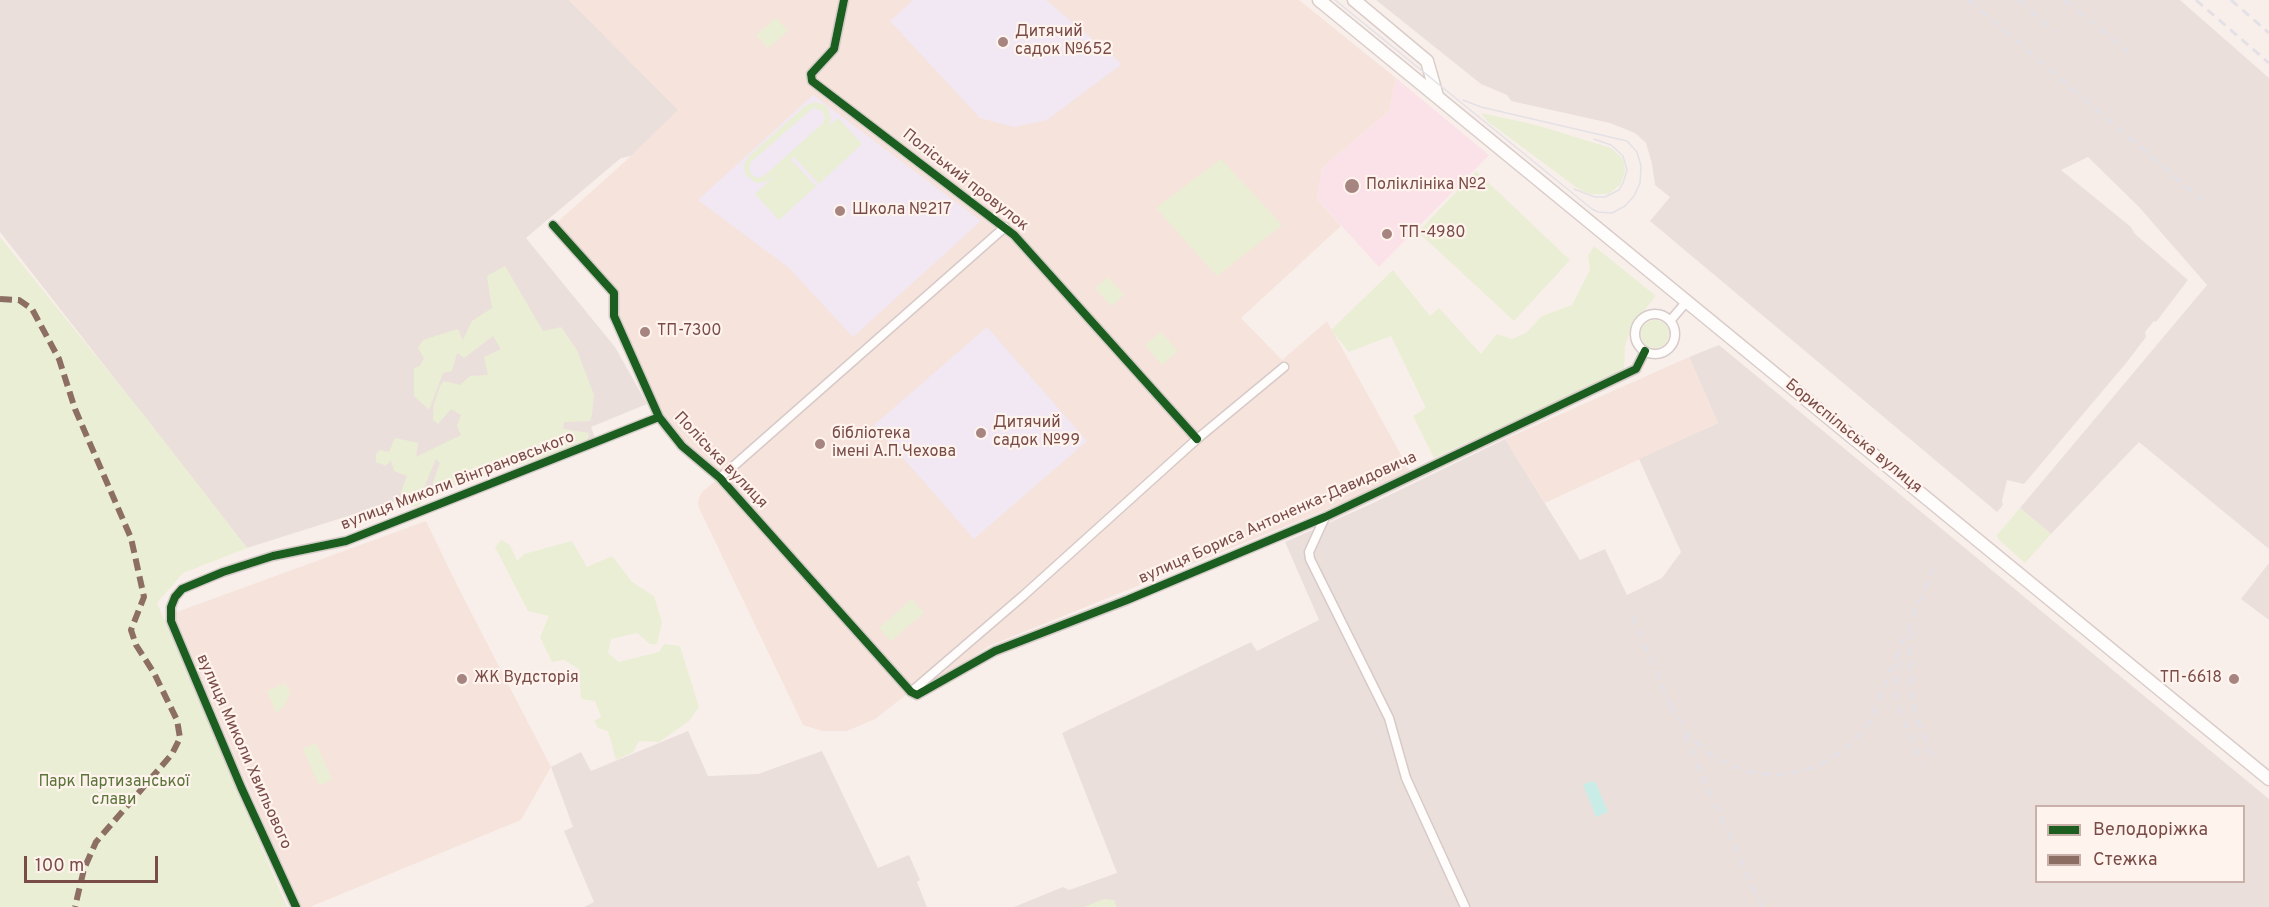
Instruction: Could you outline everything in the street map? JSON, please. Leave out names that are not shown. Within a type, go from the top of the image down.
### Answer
[{"type":"main road","name":"Бориспільська вулиця","points":[[1319,0],[2269,779]]},
{"type":"main road","points":[[1354,0],[1427,61],[1437,96]]},
{"type":"street","name":"Поліський провулок","points":[[844,0],[834,49],[811,74],[812,81],[1005,227],[1043,266],[1197,439]]},
{"type":"street","name":"Поліська вулиця","points":[[554,225],[614,293],[614,316],[659,417],[682,446],[720,477],[911,692]]},
{"type":"street","name":"Поліська вулиця","points":[[720,477],[1005,227]]},
{"type":"street","points":[[1670,321],[1687,301]]},
{"type":"street","points":[[1656,314],[1670,321],[1675,335],[1669,348],[1660,353],[1645,351],[1638,343],[1636,333],[1642,320],[1656,314]]},
{"type":"street","name":"вулиця Бориса Антоненка-Давидовича","points":[[911,692],[917,695],[995,651],[1127,600],[1325,517],[1636,369],[1645,351]]},
{"type":"street","points":[[911,692],[1024,595],[1197,439],[1284,367]]},
{"type":"street","name":"вулиця Миколи Вінграновського","points":[[171,607],[182,589],[223,572],[273,555],[346,541],[659,417]]},
{"type":"street","points":[[1325,517],[1309,552],[1310,559],[1389,718],[1406,778],[1465,907]]},
{"type":"street","name":"вулиця Миколи Хвильового","points":[[171,607],[171,621],[241,787],[296,907]]},
{"type":"shaded area","points":[[0,0],[569,0],[678,110],[631,156],[621,158],[526,238],[615,347],[647,404],[591,427],[595,438],[247,548],[0,232]]},
{"type":"shaded area","points":[[569,0],[1299,0],[1396,78],[1389,111],[1322,168],[1317,199],[1341,226],[1241,318],[1282,360],[1327,321],[1411,473],[1316,514],[989,646],[917,695],[910,692],[875,719],[847,731],[822,731],[803,725],[699,508],[701,493],[715,481],[677,447],[659,417],[614,316],[613,298],[553,226],[631,156],[677,110]]},
{"type":"shaded area","name":"Дитячий садок №652","points":[[913,0],[1046,0],[1122,64],[1047,120],[1014,127],[980,118],[890,21]]},
{"type":"shaded area","points":[[1376,0],[2180,0],[2269,78],[2269,549],[2139,442],[2051,534],[2020,508],[2207,285],[2139,207],[2088,157],[2061,170],[2131,227],[2135,234],[2188,280],[2156,322],[2154,321],[2145,332],[2146,337],[2127,362],[2024,484],[2007,480],[2003,505],[1997,512],[1650,221],[1670,197],[1655,185],[1646,143],[1635,133],[1610,123],[1511,101],[1507,95],[1481,84]]},
{"type":"shaded area","points":[[1396,78],[1489,155],[1379,267],[1317,199],[1322,168],[1389,111]]},
{"type":"shaded area","name":"Школа №217","points":[[813,95],[981,221],[853,337],[789,268],[698,200]]},
{"type":"shaded area","name":"Дитячий садок №99","points":[[987,327],[1087,441],[974,539],[874,425]]},
{"type":"shaded area","points":[[1719,345],[2269,799],[2269,907],[1014,907],[1063,887],[1069,890],[1117,873],[1062,733],[1251,642],[1257,651],[1319,620],[1285,542],[1369,505],[1505,439],[1580,560],[1605,549],[1627,595],[1662,578],[1681,552],[1639,459],[1718,423],[1689,357]]},
{"type":"shaded area","points":[[1689,357],[1718,423],[1545,503],[1505,439]]},
{"type":"shaded area","points":[[426,521],[551,767],[521,820],[310,907],[299,907],[174,613]]},
{"type":"shaded area","points":[[2269,563],[2269,620],[2241,599]]},
{"type":"shaded area","points":[[688,731],[708,776],[758,774],[822,751],[878,868],[909,855],[920,880],[917,882],[927,907],[584,907],[594,902],[564,831],[573,827],[551,767],[581,752],[591,771]]},
{"type":"green space","points":[[776,18],[788,31],[768,48],[756,35]]},
{"type":"green space","points":[[815,102],[825,105],[831,119],[829,126],[838,118],[862,144],[819,184],[794,157],[791,160],[816,186],[779,220],[755,194],[779,172],[766,182],[756,183],[745,174],[744,165],[749,156],[806,105]],"holes":[[[813,108],[822,111],[825,117],[823,123],[764,176],[758,178],[752,175],[749,169],[751,162]]]},
{"type":"green space","points":[[1481,113],[1536,125],[1611,148],[1623,159],[1625,171],[1621,184],[1609,194],[1591,194],[1580,190],[1487,121]]},
{"type":"green space","points":[[1221,159],[1282,225],[1217,276],[1156,208]]},
{"type":"green space","points":[[1476,171],[1570,260],[1514,321],[1418,232]]},
{"type":"green space","name":"Парк Партизанської слави","points":[[0,237],[147,419],[247,548],[183,573],[157,603],[287,907],[0,907]]},
{"type":"green space","points":[[1594,246],[1656,296],[1632,325],[1625,346],[1624,370],[1434,458],[1413,416],[1426,408],[1391,336],[1349,352],[1331,330],[1393,270],[1430,316],[1439,308],[1481,354],[1497,334],[1512,339],[1526,333],[1542,316],[1572,305],[1590,270],[1588,256]]},
{"type":"green space","points":[[505,266],[543,331],[561,327],[577,350],[594,395],[592,415],[590,421],[564,422],[563,429],[589,433],[587,444],[445,488],[433,483],[440,463],[436,459],[425,485],[424,499],[418,507],[410,506],[401,492],[407,476],[394,471],[391,460],[386,466],[376,462],[376,454],[380,450],[389,452],[395,438],[418,443],[416,457],[461,435],[457,426],[461,415],[451,409],[438,424],[433,420],[434,404],[440,386],[444,381],[460,385],[470,376],[488,375],[484,357],[501,349],[493,336],[464,358],[457,353],[452,371],[443,373],[429,410],[414,396],[414,368],[420,366],[424,358],[418,348],[423,340],[458,329],[463,340],[472,321],[492,308],[487,276]]},
{"type":"green space","points":[[1108,277],[1124,295],[1111,306],[1095,288]]},
{"type":"green space","points":[[1655,320],[1665,324],[1669,334],[1665,344],[1655,348],[1645,344],[1641,334],[1645,324]]},
{"type":"green space","points":[[1161,332],[1178,351],[1162,365],[1145,345]]},
{"type":"green space","points":[[2020,508],[2051,534],[2025,563],[1998,539],[1997,535]]},
{"type":"green space","points":[[501,540],[510,545],[517,561],[524,554],[572,541],[587,567],[612,556],[632,582],[654,596],[662,622],[657,644],[650,644],[637,633],[611,639],[608,653],[619,662],[659,652],[664,644],[680,646],[699,707],[689,721],[659,742],[639,741],[633,752],[616,760],[608,731],[598,728],[594,721],[601,717],[595,701],[581,699],[579,669],[564,660],[552,662],[540,637],[549,616],[528,611],[495,547]]},
{"type":"green space","points":[[912,599],[924,613],[891,641],[879,628]]},
{"type":"green space","points":[[285,683],[290,693],[284,707],[276,713],[267,691]]},
{"type":"green space","points":[[316,743],[332,780],[319,785],[303,749]]},
{"type":"green space","points":[[1104,899],[1114,900],[1117,907],[1084,907]]},
{"type":"water","points":[[1595,781],[1608,812],[1596,817],[1583,784]]},
{"type":"tram line","points":[[1335,0],[1592,209],[1612,213],[1625,206],[1634,196],[1640,183],[1641,166],[1637,152],[1627,141],[1481,107],[1463,100]]},
{"type":"tram line","points":[[1574,189],[1595,197],[1605,197],[1619,190],[1623,183],[1627,170],[1623,156],[1611,145],[1594,139]]},
{"type":"railway","points":[[1969,0],[2202,200]]},
{"type":"railway","points":[[2019,0],[2055,32]]},
{"type":"railway","points":[[2065,0],[2129,53]]},
{"type":"railway","points":[[2196,0],[2269,63]]},
{"type":"railway","points":[[2231,0],[2269,33]]},
{"type":"railway","points":[[1671,704],[1688,735],[1715,758],[1747,772],[1782,775],[1816,767],[1846,749],[1869,723],[1935,564]]},
{"type":"railway","points":[[1632,616],[1674,713]]},
{"type":"railway","points":[[1913,631],[1910,646],[1910,690],[1916,715],[1933,759]]},
{"type":"railway","points":[[1900,661],[1896,684],[1899,707],[1921,764]]},
{"type":"railway","points":[[1684,735],[1762,907]]},
{"type":"marked path","points":[[0,299],[19,300],[32,309],[59,359],[75,409],[131,538],[144,597],[131,630],[136,645],[154,673],[177,720],[180,738],[172,754],[96,842],[84,869],[75,907]]},
{"type":"cycle path","points":[[844,0],[834,49],[811,74],[812,81],[1014,235],[1197,439]]},
{"type":"cycle path","points":[[553,225],[614,293],[614,316],[659,417],[682,446],[720,478],[911,692],[917,695],[995,651],[1127,600],[1325,517],[1636,369],[1645,351]]},
{"type":"cycle path","points":[[296,907],[241,787],[171,621],[171,607],[175,597],[182,589],[223,572],[273,556],[346,541],[659,417]]},
{"type":"place","name":"Дитячий садок №652","points":[[1003,42]]},
{"type":"place","name":"Поліклініка №2","points":[[1352,186]]},
{"type":"place","name":"Школа №217","points":[[840,211]]},
{"type":"place","name":"ТП-4980","points":[[1387,234]]},
{"type":"place","name":"ТП-7300","points":[[645,332]]},
{"type":"place","name":"Дитячий садок №99","points":[[981,433]]},
{"type":"place","name":"бібліотека імені А.П.Чехова","points":[[820,444]]},
{"type":"place","name":"ЖК Вудсторія","points":[[462,679]]},
{"type":"place","name":"ТП-6618","points":[[2234,679]]}]
